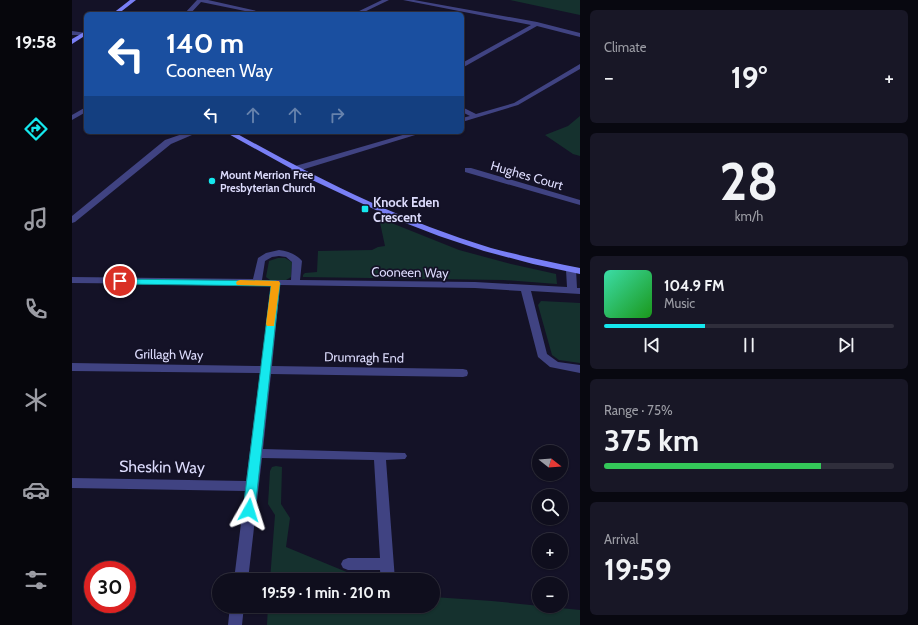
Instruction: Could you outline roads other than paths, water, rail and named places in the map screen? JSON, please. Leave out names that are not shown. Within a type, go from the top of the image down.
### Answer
[{"type":"street","points":[[118,12],[133,0]]},
{"type":"street","points":[[189,12],[200,0],[257,12]]},
{"type":"street","points":[[360,12],[386,0]]},
{"type":"street","points":[[406,0],[537,24],[580,35]]},
{"type":"street","points":[[458,12],[463,10]]},
{"type":"street","points":[[464,65],[537,24]]},
{"type":"street","points":[[72,33],[84,34]]},
{"type":"street","points":[[72,42],[84,35]]},
{"type":"street","points":[[464,119],[516,104],[580,66]]},
{"type":"street","points":[[72,118],[84,110]]},
{"type":"street","points":[[464,110],[476,116]]},
{"type":"street","points":[[72,220],[168,142],[190,134]]},
{"type":"street","points":[[233,134],[295,169],[367,204],[424,229],[495,252],[576,270],[576,290]]},
{"type":"street","points":[[295,169],[413,134]]},
{"type":"street","name":"Hughes Court","points":[[468,170],[580,202]]},
{"type":"street","points":[[257,283],[261,260],[265,256],[279,253],[293,257],[296,261],[295,283]]},
{"type":"street","name":"Cooneen Way","points":[[72,280],[526,287],[576,290]]},
{"type":"street","points":[[241,573],[276,283]]},
{"type":"street","points":[[526,287],[542,355],[547,362],[559,367],[580,368]]},
{"type":"street","name":"Grillagh Way","points":[[72,367],[265,369]]},
{"type":"street","name":"Drumragh End","points":[[265,369],[463,374]]},
{"type":"street","points":[[256,453],[401,456]]},
{"type":"street","points":[[380,456],[388,573]]},
{"type":"street","name":"Sheskin Way","points":[[72,482],[252,486]]},
{"type":"street","points":[[348,564],[387,564]]},
{"type":"street","points":[[235,625],[236,613]]},
{"type":"place","name":"Mount Merrion Free Presbyterian Church","points":[[212,181]]},
{"type":"place","name":"Knock Eden Crescent","points":[[365,209]]}]
